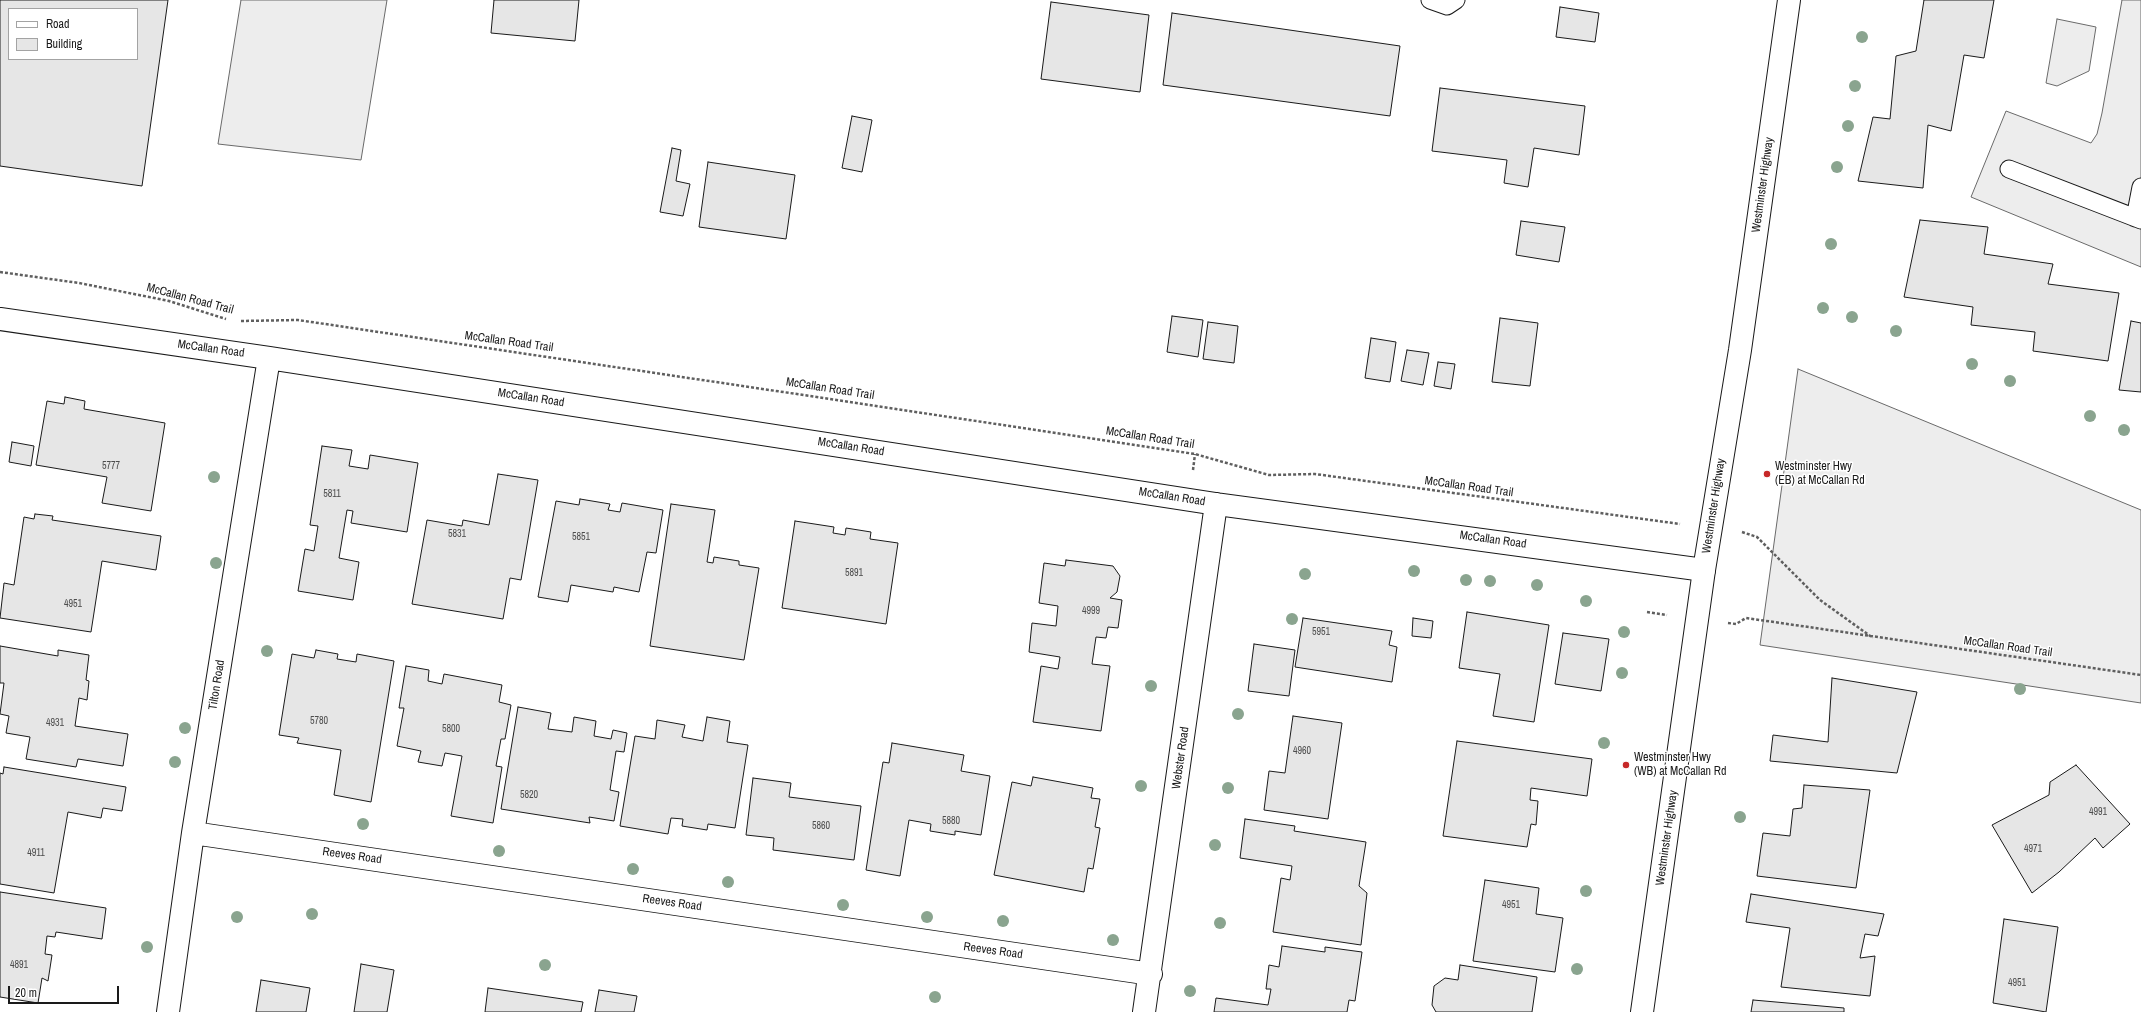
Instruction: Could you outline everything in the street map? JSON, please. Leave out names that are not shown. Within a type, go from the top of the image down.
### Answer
[{"type":"street","name":"Westminster Highway","points":[[1642,1012],[1704,570],[1740,350],[1789,0]]},
{"type":"street","name":"McCallan Road","points":[[0,319],[269,358],[1216,504],[1704,570]]},
{"type":"street","name":"Tilton Road","points":[[168,1012],[194,832],[269,358]]},
{"type":"street","name":"Webster Road","points":[[1144,1012],[1151,974],[1216,504]]},
{"type":"street","name":"Reeves Road","points":[[194,832],[1151,974]]},
{"type":"lane","points":[[1430,0],[1447,6],[1456,0]]},
{"type":"lane","points":[[2009,169],[2138,219],[2141,187]]},
{"type":"path","name":"McCallan Road Trail","points":[[0,272],[79,283],[169,301],[234,321]]},
{"type":"path","name":"McCallan Road Trail","points":[[238,321],[306,321],[1195,454],[1269,475],[1315,474],[1658,521]]},
{"type":"path","name":"McCallan Road Trail","points":[[1747,533],[1757,537],[1820,600],[1873,638]]},
{"type":"path","name":"McCallan Road Trail","points":[[1736,624],[1746,618],[1873,638],[2141,675]]},
{"type":"shaded area","points":[[241,0],[387,0],[361,160],[218,144]]},
{"type":"shaded area","points":[[2122,0],[2141,0],[2141,267],[1971,197],[2006,111],[2091,143],[2097,134],[2102,113]]},
{"type":"shaded area","points":[[2057,19],[2096,27],[2089,71],[2057,86],[2046,83]]},
{"type":"shaded area","points":[[1798,369],[2141,510],[2141,703],[1760,645]]},
{"type":"building","points":[[0,0],[168,0],[142,186],[0,166]]},
{"type":"building","points":[[494,0],[579,0],[575,41],[491,33]]},
{"type":"building","points":[[1924,0],[1994,0],[1984,58],[1964,55],[1951,131],[1928,125],[1923,188],[1858,181],[1873,117],[1890,119],[1896,56],[1916,51]]},
{"type":"building","points":[[1051,2],[1149,15],[1140,92],[1041,79]]},
{"type":"building","points":[[1560,7],[1599,13],[1595,42],[1556,37]]},
{"type":"building","points":[[1172,13],[1400,46],[1390,116],[1163,85]]},
{"type":"building","points":[[1440,88],[1585,106],[1579,155],[1534,148],[1528,187],[1504,183],[1507,160],[1432,151]]},
{"type":"building","points":[[852,116],[872,120],[862,172],[842,168]]},
{"type":"building","points":[[672,148],[681,150],[676,181],[690,184],[683,216],[660,212]]},
{"type":"building","points":[[708,162],[795,175],[786,239],[699,227]]},
{"type":"building","points":[[1920,220],[1988,227],[1984,254],[2053,264],[2048,284],[2119,293],[2108,361],[2033,351],[2035,332],[1971,325],[1973,307],[1904,297]]},
{"type":"building","points":[[1521,221],[1565,227],[1559,262],[1516,255]]},
{"type":"building","points":[[1172,316],[1203,320],[1198,357],[1167,352]]},
{"type":"building","points":[[1500,318],[1538,323],[1530,386],[1492,382]]},
{"type":"building","points":[[2131,321],[2141,323],[2141,392],[2119,390]]},
{"type":"building","points":[[1208,322],[1238,326],[1234,363],[1203,359]]},
{"type":"building","points":[[1371,338],[1396,342],[1390,382],[1365,378]]},
{"type":"building","points":[[1407,350],[1429,353],[1423,385],[1401,381]]},
{"type":"building","points":[[1438,362],[1455,364],[1451,389],[1434,386]]},
{"type":"building","points":[[65,397],[85,401],[84,409],[165,423],[151,511],[102,503],[107,477],[36,465],[47,401],[64,404]]},
{"type":"building","points":[[12,442],[34,446],[31,466],[9,462]]},
{"type":"building","points":[[322,446],[352,450],[349,466],[368,469],[370,455],[418,463],[407,532],[351,523],[353,511],[347,510],[339,558],[359,562],[353,600],[298,591],[305,549],[314,551],[318,526],[310,525]]},
{"type":"building","points":[[498,474],[538,480],[521,580],[510,578],[503,619],[412,604],[427,520],[462,526],[463,520],[489,525]]},
{"type":"building","points":[[580,499],[610,504],[608,510],[620,512],[622,503],[663,510],[656,553],[647,552],[639,592],[614,587],[613,592],[571,585],[568,602],[538,597],[556,501],[579,505]]},
{"type":"building","points":[[671,504],[715,510],[707,562],[713,563],[714,557],[739,561],[739,565],[759,568],[744,660],[650,646]]},
{"type":"building","points":[[35,514],[53,516],[52,520],[161,536],[156,570],[102,561],[91,632],[0,618],[4,583],[14,585],[24,517],[34,519]]},
{"type":"building","points":[[795,521],[834,527],[833,533],[845,535],[846,528],[871,532],[870,539],[898,543],[886,624],[782,608]]},
{"type":"building","points":[[1066,560],[1113,566],[1120,576],[1117,592],[1110,598],[1122,600],[1118,628],[1108,627],[1106,638],[1096,637],[1092,664],[1110,666],[1101,731],[1033,722],[1041,666],[1058,669],[1060,657],[1029,652],[1032,623],[1056,626],[1058,606],[1039,603],[1044,563],[1065,566]]},
{"type":"building","points":[[1467,612],[1549,625],[1534,722],[1493,716],[1500,674],[1459,668]]},
{"type":"building","points":[[1303,618],[1392,631],[1389,645],[1397,647],[1392,682],[1295,667]]},
{"type":"building","points":[[1413,618],[1433,621],[1431,638],[1412,636]]},
{"type":"building","points":[[1563,633],[1609,639],[1601,691],[1555,684]]},
{"type":"building","points":[[1254,644],[1295,650],[1289,696],[1248,691]]},
{"type":"building","points":[[0,646],[58,656],[58,650],[89,655],[86,680],[89,681],[87,700],[79,698],[75,726],[128,734],[123,766],[78,759],[76,767],[26,759],[30,737],[6,733],[9,716],[0,714],[4,683],[0,683]]},
{"type":"building","points":[[316,650],[338,654],[337,659],[356,662],[357,654],[394,661],[371,802],[334,795],[341,750],[297,743],[299,738],[279,735],[292,654],[314,658]]},
{"type":"building","points":[[406,666],[429,670],[428,681],[442,684],[444,674],[502,685],[499,702],[511,705],[505,739],[501,739],[496,766],[502,767],[493,823],[451,816],[462,756],[445,753],[442,766],[418,762],[421,751],[397,746],[404,708],[399,708]]},
{"type":"building","points":[[1832,678],[1917,692],[1897,773],[1770,761],[1773,735],[1828,742]]},
{"type":"building","points":[[518,707],[551,713],[548,729],[572,732],[574,717],[596,721],[594,736],[611,739],[613,730],[627,733],[624,752],[616,751],[610,790],[619,792],[614,821],[589,817],[590,823],[501,809]]},
{"type":"building","points":[[1293,716],[1342,723],[1328,819],[1264,810],[1269,771],[1285,773]]},
{"type":"building","points":[[707,717],[730,721],[727,742],[748,745],[735,828],[708,824],[707,830],[682,826],[683,819],[671,818],[668,834],[620,826],[635,736],[655,739],[657,720],[685,725],[682,737],[703,741]]},
{"type":"building","points":[[1457,741],[1592,759],[1587,796],[1531,788],[1530,800],[1538,801],[1536,825],[1531,824],[1527,847],[1443,836]]},
{"type":"building","points":[[892,743],[964,755],[961,771],[990,776],[981,835],[955,831],[955,835],[930,831],[931,824],[909,820],[900,876],[866,870],[883,762],[889,763]]},
{"type":"building","points":[[2076,765],[2130,824],[2103,848],[2095,838],[2059,872],[2032,893],[1992,825],[2049,795],[2050,782]]},
{"type":"building","points":[[4,767],[126,787],[122,811],[103,808],[101,818],[68,812],[54,893],[0,884],[0,773],[3,774]]},
{"type":"building","points":[[1033,777],[1093,788],[1091,798],[1100,799],[1095,827],[1100,828],[1093,869],[1088,868],[1084,892],[994,875],[1012,782],[1031,786]]},
{"type":"building","points":[[753,778],[791,783],[789,797],[861,806],[854,860],[773,850],[774,838],[746,835]]},
{"type":"building","points":[[1804,785],[1870,790],[1856,888],[1757,876],[1763,833],[1790,836],[1793,809],[1802,808]]},
{"type":"building","points":[[1245,819],[1295,826],[1294,831],[1366,842],[1359,886],[1367,893],[1361,945],[1273,932],[1281,878],[1290,880],[1292,866],[1240,858]]},
{"type":"building","points":[[1485,880],[1539,888],[1536,914],[1563,918],[1555,972],[1473,961]]},
{"type":"building","points":[[0,892],[106,908],[102,939],[56,932],[55,937],[47,936],[45,954],[52,955],[48,981],[42,978],[38,1003],[0,997]]},
{"type":"building","points":[[1751,894],[1884,914],[1878,936],[1865,934],[1860,958],[1875,956],[1870,996],[1781,987],[1790,928],[1746,922]]},
{"type":"building","points":[[2004,919],[2058,927],[2046,1012],[1993,1003]]},
{"type":"building","points":[[1282,946],[1325,952],[1325,947],[1362,952],[1355,1001],[1349,1000],[1347,1012],[1214,1012],[1216,998],[1268,1005],[1271,989],[1266,989],[1269,965],[1279,967]]},
{"type":"building","points":[[361,964],[394,970],[387,1012],[354,1012]]},
{"type":"building","points":[[1460,965],[1537,977],[1532,1012],[1436,1012],[1432,1005],[1434,986],[1445,978],[1458,980]]},
{"type":"building","points":[[261,980],[310,988],[306,1012],[256,1012]]},
{"type":"building","points":[[488,988],[583,1002],[581,1012],[485,1012]]},
{"type":"building","points":[[599,990],[637,996],[634,1012],[595,1012]]},
{"type":"building","points":[[1753,1000],[1844,1008],[1844,1012],[1751,1012]]},
{"type":"place","name":"Westminster Hwy (EB) at McCallan Rd","points":[[1767,474]]},
{"type":"place","name":"Westminster Hwy (WB) at McCallan Rd","points":[[1626,765]]}]
